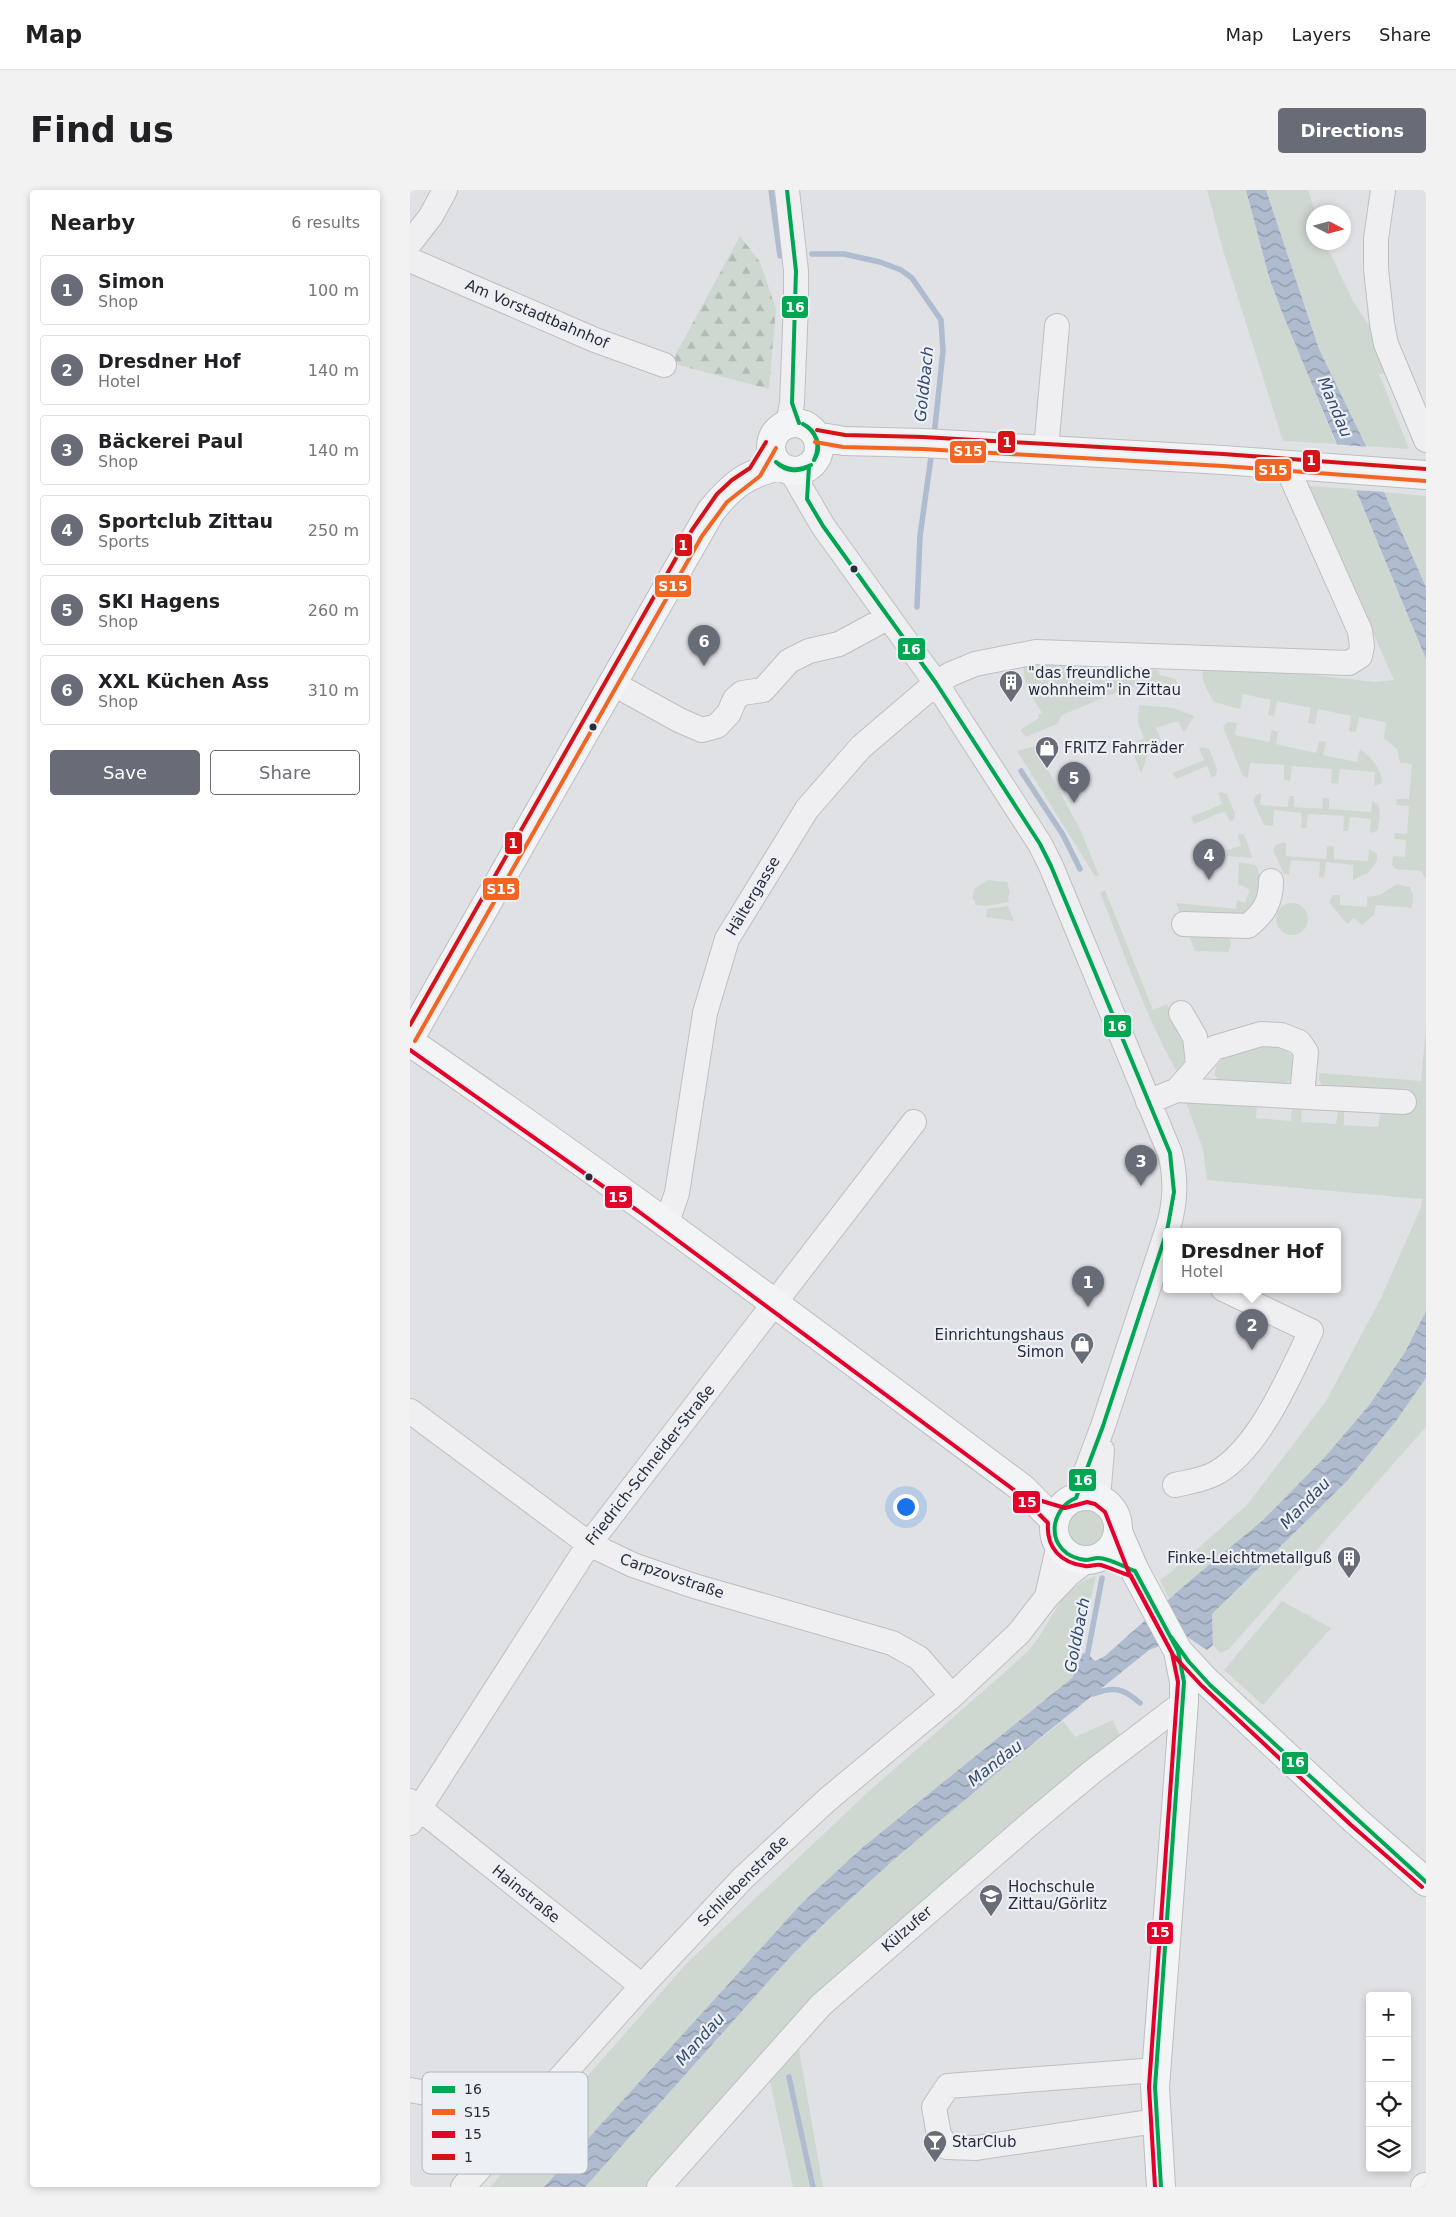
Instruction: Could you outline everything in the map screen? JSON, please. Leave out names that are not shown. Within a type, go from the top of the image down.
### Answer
[{"type":"main road","points":[[1160,2187],[1156,2121],[1156,2070],[1189,1686],[1174,1643],[1135,1572],[1118,1532],[1115,1514],[1105,1502],[1071,1513],[1022,1488],[775,1303],[410,1040],[711,511],[736,484],[797,445],[931,443],[1425,475]]},
{"type":"main road","points":[[1071,1513],[1070,1556],[1093,1559],[1135,1572]]},
{"type":"main road","points":[[1093,1559],[1111,1548],[1118,1532]]},
{"type":"main road","points":[[1189,1686],[1355,1820],[1426,1882]]},
{"type":"street","points":[[410,243],[432,216],[445,190]]},
{"type":"street","points":[[787,190],[796,271],[797,445]]},
{"type":"street","points":[[1383,190],[1376,239],[1376,269],[1382,324],[1386,344],[1426,440]]},
{"type":"street","name":"Am Vorstadtbahnhof","points":[[410,260],[595,340],[664,365]]},
{"type":"street","points":[[1046,450],[1057,326]]},
{"type":"street","name":"Schliebenstraße","points":[[797,445],[807,499],[823,526],[936,684],[1040,844],[1051,866],[1170,1153],[1175,1174],[1175,1194],[1168,1228]]},
{"type":"street","name":"Hältergasse","points":[[666,1225],[677,1193],[705,1013],[727,939],[807,809],[862,747],[936,684],[951,674],[975,664],[1036,652],[1349,663],[1360,656],[1362,646],[1360,631],[1293,465]]},
{"type":"street","points":[[612,683],[679,720],[702,730],[717,726],[729,713],[735,699],[742,693],[763,690],[789,661],[809,651],[839,644],[887,618]]},
{"type":"street","points":[[1184,924],[1248,926],[1262,915],[1271,896],[1272,881]]},
{"type":"street","points":[[1181,1013],[1196,1037],[1198,1064]]},
{"type":"street","points":[[1177,1090],[1214,1048],[1261,1034],[1281,1035],[1299,1042],[1306,1052],[1302,1096]]},
{"type":"street","points":[[1148,1102],[1177,1090],[1404,1102]]},
{"type":"street","name":"Friedrich-Schneider-Straße","points":[[413,1811],[589,1544],[914,1122]]},
{"type":"street","name":"Schliebenstraße","points":[[1046,1598],[1071,1513],[1103,1426],[1163,1243]]},
{"type":"street","points":[[1175,1485],[1214,1474],[1233,1462],[1251,1440],[1280,1394],[1311,1331],[1231,1293]]},
{"type":"street","name":"Carpzovstraße","points":[[410,1411],[589,1544],[633,1566],[694,1586],[892,1643],[919,1658],[952,1696]]},
{"type":"street","name":"Schliebenstraße","points":[[565,2072],[642,1986],[743,1878],[806,1819],[952,1696],[1019,1633],[1046,1598],[1069,1574],[1093,1559]]},
{"type":"street","name":"Külzufer","points":[[658,2187],[821,2005],[1189,1686]]},
{"type":"street","name":"Hainstraße","points":[[413,1811],[642,1986]]},
{"type":"street","points":[[1156,2070],[948,2086],[934,2107],[939,2136],[947,2147],[976,2148],[1156,2121]]},
{"type":"street","name":"Schliebenstraße","points":[[463,2187],[475,2174]]},
{"type":"green space","points":[[1207,190],[1246,190],[1269,277],[1336,444],[1283,441],[1223,250]]},
{"type":"green space","points":[[1266,190],[1308,190],[1313,205],[1306,205],[1306,250],[1328,250],[1353,301],[1374,333],[1392,374],[1379,374],[1409,449],[1366,446],[1319,349]]},
{"type":"green space","points":[[740,236],[760,262],[776,309],[769,389],[671,363]]},
{"type":"green space","points":[[1307,486],[1355,489],[1426,659],[1426,879],[1421,871],[1396,869],[1392,865],[1393,856],[1405,857],[1406,840],[1394,839],[1395,833],[1407,834],[1409,806],[1396,805],[1397,799],[1409,799],[1412,764],[1400,763],[1397,749],[1384,738],[1386,722],[1359,717],[1356,732],[1349,731],[1351,716],[1318,709],[1315,724],[1308,723],[1311,708],[1277,701],[1274,716],[1268,715],[1271,700],[1243,694],[1240,709],[1214,702],[1204,683],[1202,673],[1204,663],[1375,682],[1394,680]]},
{"type":"green space","points":[[1384,492],[1426,496],[1426,587]]},
{"type":"green space","points":[[1038,663],[1158,670],[1160,675],[1175,679],[1177,683],[1174,688],[1170,689],[1129,687],[1062,715],[1057,724],[1026,737],[1020,730],[1039,718],[1038,715],[1042,713],[1026,687],[1023,665]]},
{"type":"green space","points":[[1139,705],[1173,708],[1194,716],[1185,731],[1183,731],[1178,721],[1156,728],[1161,740],[1149,752],[1141,773],[1130,745],[1144,738],[1138,723]]},
{"type":"green space","points":[[1228,722],[1237,723],[1235,735],[1269,742],[1272,730],[1278,732],[1276,744],[1316,753],[1319,741],[1326,742],[1323,755],[1357,762],[1360,749],[1375,764],[1380,773],[1382,783],[1374,786],[1375,772],[1340,769],[1338,784],[1331,783],[1332,769],[1292,766],[1290,781],[1284,780],[1284,765],[1250,763],[1248,778],[1243,776],[1223,727]]},
{"type":"green space","points":[[1035,746],[1081,831],[1099,876],[1095,876],[1017,751]]},
{"type":"green space","points":[[1199,748],[1209,749],[1217,769],[1216,775],[1212,778],[1207,766],[1176,779],[1173,773],[1204,760]]},
{"type":"green space","points":[[1218,793],[1227,794],[1235,813],[1234,819],[1230,822],[1225,811],[1194,824],[1191,817],[1222,804]]},
{"type":"green space","points":[[1261,793],[1260,805],[1288,807],[1289,796],[1294,796],[1294,807],[1322,809],[1323,798],[1329,798],[1329,809],[1371,812],[1372,801],[1376,803],[1379,809],[1378,829],[1370,833],[1371,819],[1350,817],[1348,831],[1343,831],[1344,816],[1308,814],[1306,828],[1301,828],[1302,813],[1274,810],[1273,826],[1264,825],[1253,801],[1256,795]]},
{"type":"green space","points":[[1244,834],[1252,856],[1251,858],[1227,856],[1227,850],[1241,846],[1238,835]]},
{"type":"green space","points":[[1286,843],[1286,856],[1326,859],[1327,846],[1334,846],[1334,859],[1368,861],[1369,849],[1377,854],[1377,861],[1368,873],[1353,880],[1353,865],[1326,862],[1324,878],[1319,877],[1320,862],[1291,860],[1289,875],[1284,874],[1273,850],[1276,845]]},
{"type":"green space","points":[[1239,862],[1256,865],[1260,879],[1258,893],[1252,905],[1242,917],[1182,918],[1176,903],[1236,909],[1237,900],[1245,903],[1250,890],[1238,884]]},
{"type":"green space","points":[[988,880],[1007,882],[1010,892],[1009,902],[986,906],[975,905],[975,900],[972,899],[974,889]]},
{"type":"green space","points":[[1397,884],[1410,887],[1413,896],[1412,908],[1376,905],[1374,915],[1362,925],[1354,918],[1347,924],[1329,902],[1333,895],[1340,895],[1340,905],[1367,907],[1367,897],[1380,895]]},
{"type":"green space","points":[[1105,890],[1153,1010],[1167,1004],[1183,1038],[1185,1057],[1183,1065],[1177,1072],[1155,1029],[1126,960],[1100,892]]},
{"type":"green space","points":[[1292,903],[1298,904],[1303,908],[1307,913],[1307,925],[1303,930],[1298,934],[1292,935],[1286,934],[1281,930],[1277,925],[1276,919],[1277,913],[1281,908],[1286,904]]},
{"type":"green space","points":[[1008,906],[1014,921],[986,917],[987,909]]},
{"type":"green space","points":[[1187,930],[1230,936],[1231,945],[1228,952],[1195,951]]},
{"type":"green space","points":[[1426,1028],[1426,1311],[1405,1352],[1370,1404],[1324,1458],[1263,1520],[1169,1599],[1160,1580],[1247,1505],[1326,1401],[1381,1298],[1421,1207],[1422,1199],[1207,1180],[1203,1149],[1186,1102],[1257,1106],[1256,1118],[1291,1121],[1292,1108],[1302,1109],[1301,1122],[1336,1124],[1338,1111],[1344,1111],[1344,1125],[1378,1127],[1381,1109],[1324,1089],[1319,1080],[1319,1073],[1421,1081]]},
{"type":"green space","points":[[1265,1044],[1287,1051],[1293,1058],[1294,1072],[1289,1081],[1266,1085],[1234,1084],[1221,1082],[1215,1076],[1216,1068],[1225,1057],[1241,1050]]},
{"type":"green space","points":[[1426,1378],[1426,1427],[1229,1649],[1220,1653],[1213,1645],[1212,1614],[1348,1480],[1396,1421]]},
{"type":"green space","points":[[1086,1510],[1093,1511],[1099,1515],[1103,1521],[1103,1535],[1099,1541],[1093,1545],[1086,1546],[1079,1545],[1073,1541],[1069,1535],[1068,1528],[1069,1521],[1073,1515],[1079,1511]]},
{"type":"green space","points":[[1096,1576],[1072,1678],[863,1847],[801,1904],[588,2139],[588,2076],[686,1964],[868,1792],[1012,1666],[1034,1644],[1066,1595],[1084,1580]]},
{"type":"green space","points":[[1282,1601],[1331,1628],[1263,1705],[1224,1670]]},
{"type":"green space","points":[[1113,1720],[1120,1736],[816,1999],[647,2187],[585,2187],[792,1955],[891,1862],[1010,1762],[1063,1721],[1075,1737]]},
{"type":"green space","points":[[798,2044],[823,2187],[793,2187],[769,2077]]},
{"type":"green space","points":[[501,2174],[556,2174],[544,2187],[490,2187]]},
{"type":"water","name":"Mandau","points":[[1246,190],[1266,190],[1319,349],[1366,446],[1426,587],[1426,659],[1282,312],[1269,277]]},
{"type":"water","name":"Mandau","points":[[1426,1311],[1426,1378],[1396,1421],[1348,1480],[1212,1614],[1213,1645],[1207,1650],[1186,1636],[1149,1650],[1010,1762],[891,1862],[792,1955],[585,2187],[544,2187],[556,2174],[588,2174],[588,2139],[801,1904],[863,1847],[1072,1678],[1083,1653],[1088,1654],[1095,1661],[1105,1656],[1185,1585],[1263,1520],[1324,1458],[1370,1404],[1405,1352]]},
{"type":"pier","points":[[1333,444],[1369,447],[1387,492],[1352,490]]},
{"type":"waterway","name":"Goldbach","points":[[771,190],[780,256]]},
{"type":"waterway","name":"Goldbach","points":[[812,254],[844,254],[880,262],[901,270],[912,278],[941,320],[943,351],[934,436]]},
{"type":"waterway","name":"Goldbach","points":[[917,607],[920,536],[932,450]]},
{"type":"waterway","name":"Goldbach","points":[[1021,771],[1063,835],[1080,869]]},
{"type":"waterway","name":"Goldbach","points":[[1086,1662],[1102,1578]]},
{"type":"waterway","points":[[1093,1694],[1113,1689],[1123,1691],[1140,1703]]},
{"type":"waterway","points":[[789,2077],[813,2187]]},
{"type":"transit line","name":"16","points":[[787,190],[796,271],[792,403],[799,423]]},
{"type":"transit line","name":"16","points":[[803,424],[811,430],[817,439],[818,450],[814,460]]},
{"type":"transit line","name":"16","points":[[803,424],[812,431],[816,440],[817,450],[814,460]]},
{"type":"transit line","name":"1","points":[[817,430],[845,435],[923,437],[1223,454],[1426,469]]},
{"type":"transit line","name":"1","points":[[410,1025],[692,530],[717,494],[732,480],[750,468],[766,442]]},
{"type":"transit line","name":"S15","points":[[815,442],[843,447],[923,449],[1223,466],[1426,481]]},
{"type":"transit line","name":"S15","points":[[415,1041],[702,536],[727,502],[760,476],[776,448]]},
{"type":"transit line","name":"16","points":[[776,462],[793,469],[811,465]]},
{"type":"transit line","name":"16","points":[[776,462],[784,468],[793,470],[807,468],[811,465]]},
{"type":"transit line","name":"16","points":[[809,466],[807,499],[823,526],[936,683],[1040,844],[1051,866],[1170,1153],[1174,1192],[1168,1228]]},
{"type":"transit line","name":"15","points":[[410,1050],[638,1211],[1018,1493],[1048,1523],[1052,1547],[1062,1558],[1085,1566],[1101,1565],[1131,1576],[1172,1653],[1178,1682],[1149,2087],[1155,2187]]},
{"type":"transit line","name":"16","points":[[1161,2187],[1155,2087],[1184,1682],[1178,1651],[1135,1571],[1102,1558],[1086,1560],[1072,1556],[1058,1544],[1055,1524],[1060,1511],[1068,1502],[1076,1498],[1103,1426],[1163,1243]]},
{"type":"transit line","name":"15","points":[[1006,1484],[1019,1494],[1065,1508],[1087,1502],[1095,1504],[1105,1512],[1129,1573],[1173,1655],[1201,1685],[1351,1825],[1422,1887]]},
{"type":"transit line","name":"16","points":[[1171,1637],[1189,1662],[1210,1685],[1426,1882]]},
{"type":"place","name":"XXL Küchen Ass","points":[[704,666]]},
{"type":"place","name":"\"das freundliche wohnheim\" in Zittau","points":[[1011,703]]},
{"type":"place","name":"FRITZ Fahrräder","points":[[1047,769]]},
{"type":"place","name":"SKI Hagens","points":[[1074,803]]},
{"type":"place","name":"Sportclub Zittau","points":[[1209,880]]},
{"type":"place","name":"Bäckerei Paul","points":[[1141,1186]]},
{"type":"place","name":"Simon","points":[[1088,1307]]},
{"type":"place","name":"Dresdner Hof","points":[[1252,1350]]},
{"type":"place","name":"Einrichtungshaus Simon","points":[[1082,1365]]},
{"type":"place","name":"Finke-Leichtmetallguß","points":[[1349,1579]]},
{"type":"place","name":"Hochschule Zittau/Görlitz","points":[[991,1917]]},
{"type":"place","name":"StarClub","points":[[935,2163]]}]
